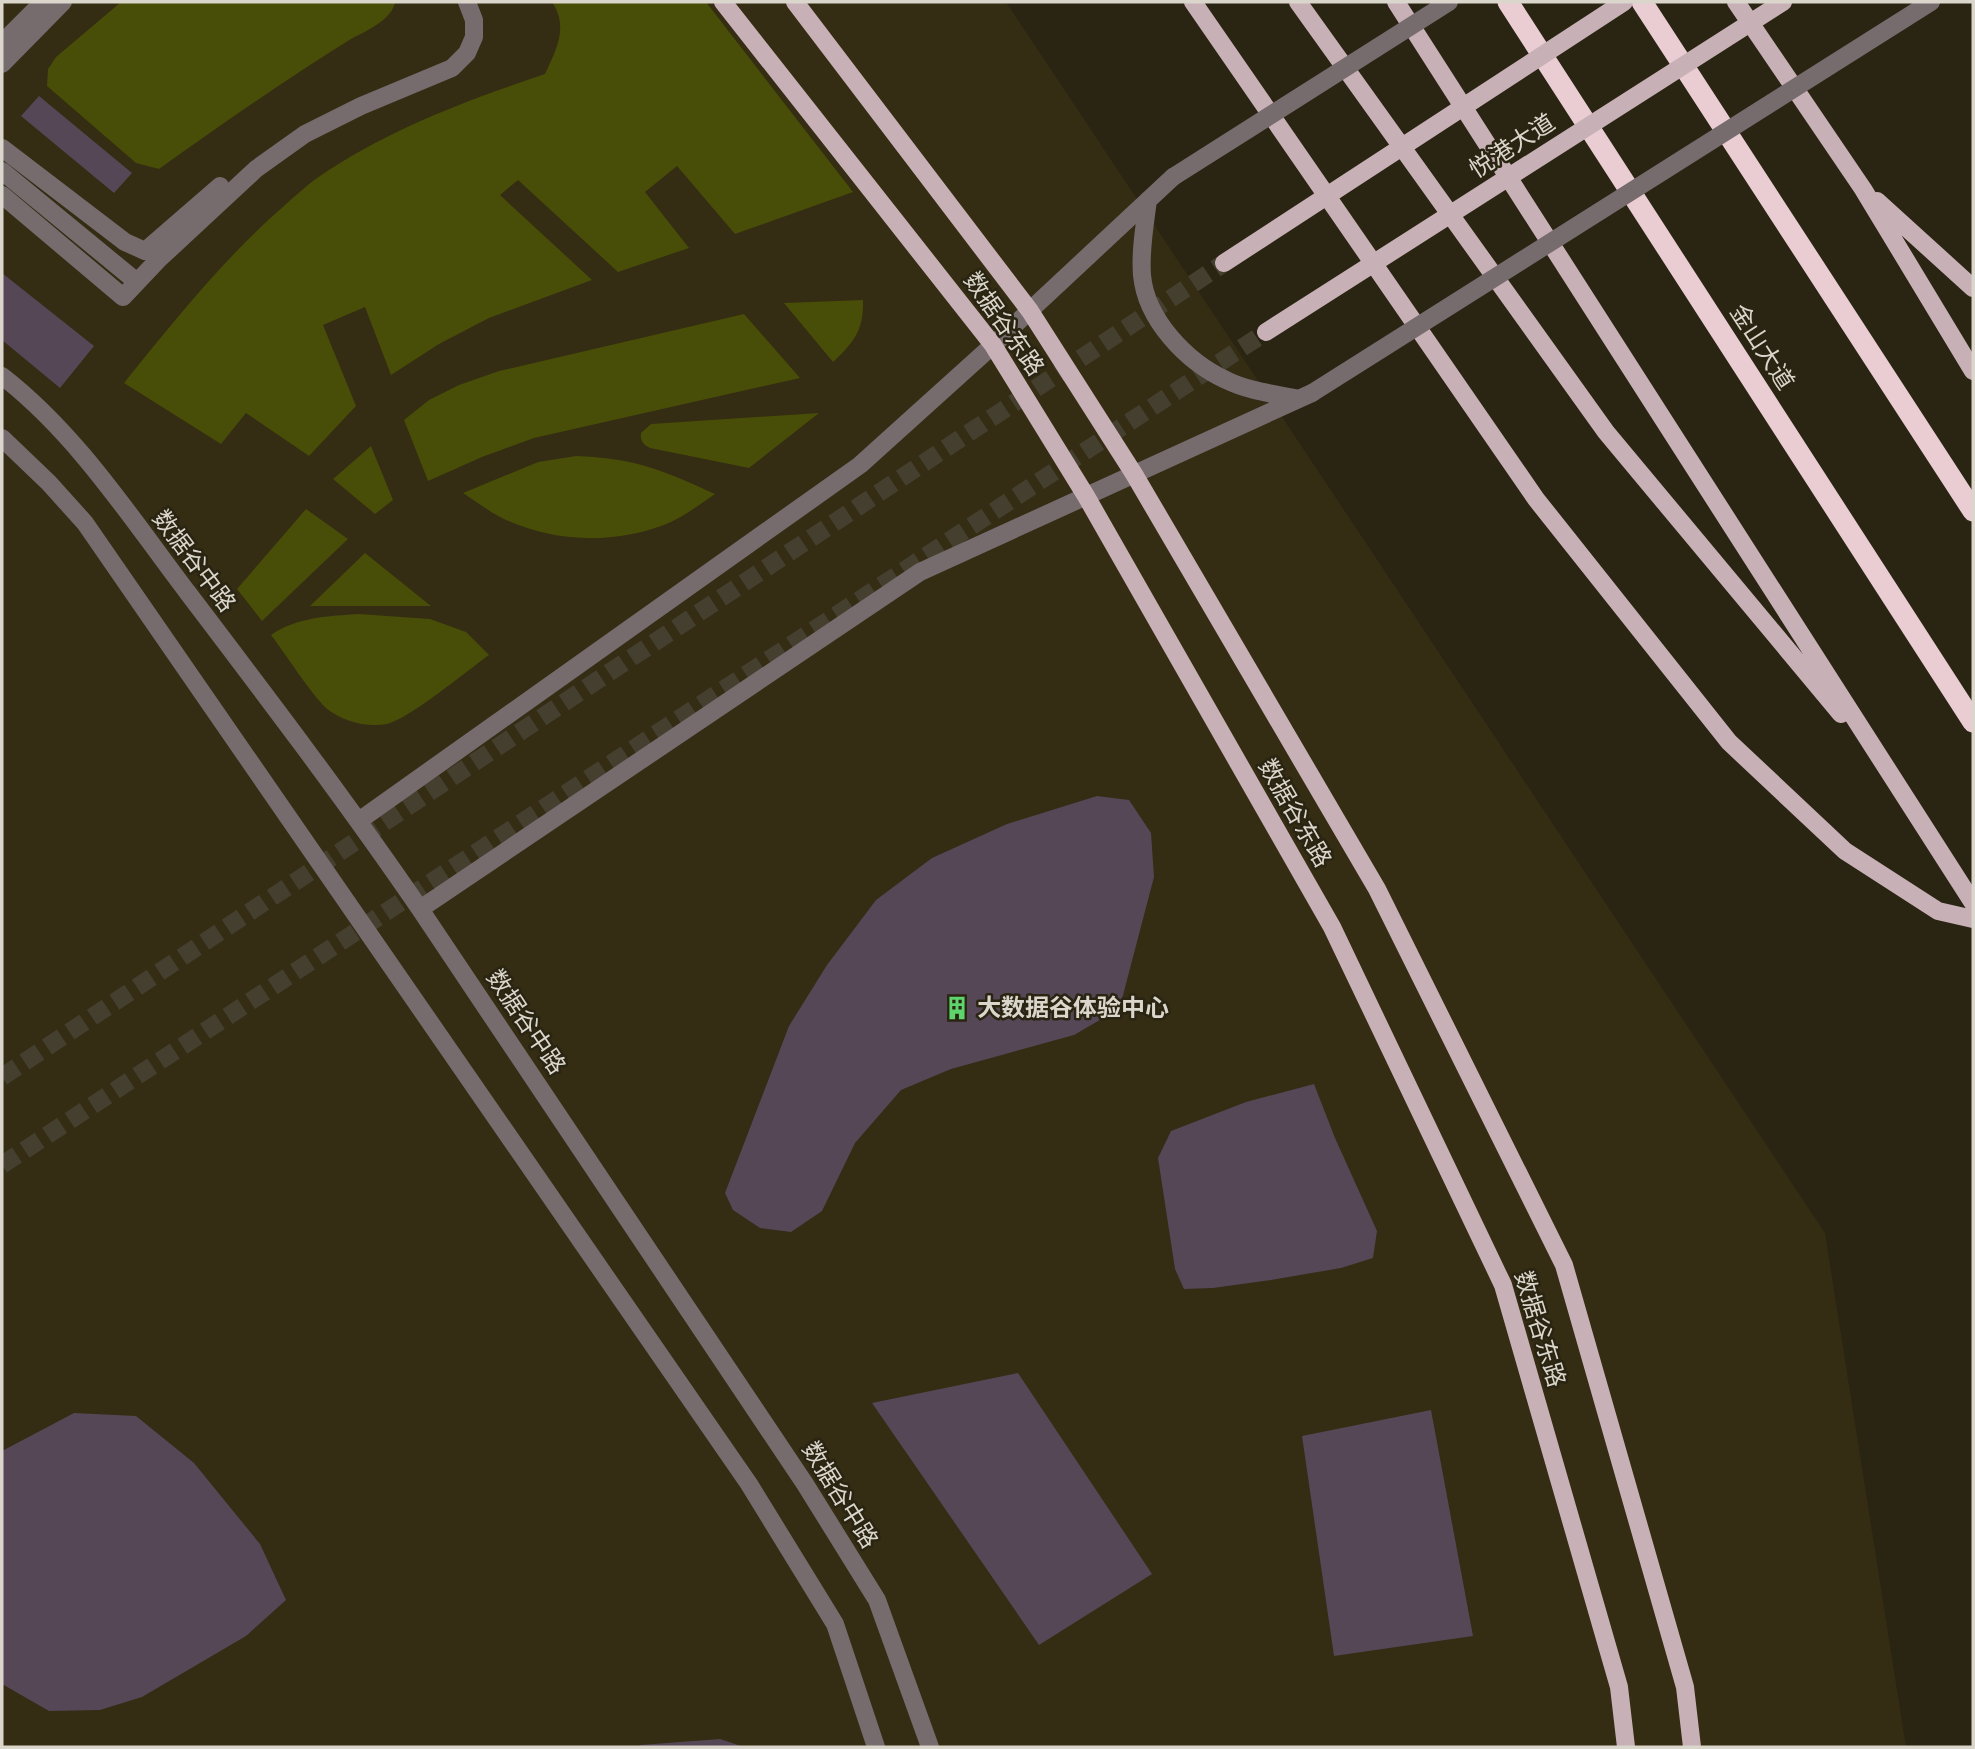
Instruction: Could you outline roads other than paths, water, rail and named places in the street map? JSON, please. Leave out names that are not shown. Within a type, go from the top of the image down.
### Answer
[{"type":"highway","name":"金山大道","points":[[1508,2],[1973,722]]},
{"type":"highway","points":[[1643,2],[1973,511]]},
{"type":"main road","name":"数据谷东路","points":[[723,2],[993,345],[1086,496],[1332,927],[1503,1285],[1619,1687],[1626,1747]]},
{"type":"main road","name":"数据谷东路","points":[[795,2],[1030,311],[1134,474],[1377,889],[1564,1265],[1685,1687],[1692,1747]]},
{"type":"main road","points":[[1193,2],[1536,499],[1729,742],[1845,851],[1938,911],[1973,919]]},
{"type":"main road","points":[[1298,2],[1606,432],[1888,770]]},
{"type":"main road","points":[[1396,2],[1973,903]]},
{"type":"main road","points":[[1224,263],[1624,2]]},
{"type":"main road","points":[[1735,2],[1863,189],[1973,371]]},
{"type":"main road","name":"悦港大道","points":[[1266,332],[1783,2]]},
{"type":"main road","points":[[1863,189],[1973,288]]},
{"type":"street","points":[[2,43],[43,2]]},
{"type":"street","points":[[2,64],[63,2]]},
{"type":"street","points":[[2,148],[125,242],[145,251],[257,155],[323,113],[358,95],[437,62],[460,46],[466,17],[458,2]]},
{"type":"street","points":[[2,195],[123,297],[256,169],[304,134],[371,101],[452,68],[467,53],[474,37],[474,20],[467,2]]},
{"type":"street","points":[[360,820],[860,465],[1173,177],[1449,2]]},
{"type":"street","points":[[420,909],[920,572],[1305,396],[1931,2]]},
{"type":"street","points":[[2,171],[137,282]]},
{"type":"street","points":[[1148,200],[1142,276],[1150,303],[1165,329],[1182,350],[1227,381],[1258,391],[1305,396]]},
{"type":"street","name":"数据谷中路","points":[[2,376],[30,398],[75,446],[360,820],[805,1484],[877,1600],[930,1747]]},
{"type":"street","points":[[2,438],[49,483],[85,523],[749,1484],[835,1624],[876,1747]]},
{"type":"tunnel","points":[[2,1077],[1224,263]]},
{"type":"tunnel","points":[[2,1165],[1266,332]]},
{"type":"place","name":"大数据谷体验中心","points":[[957,1008]]}]
